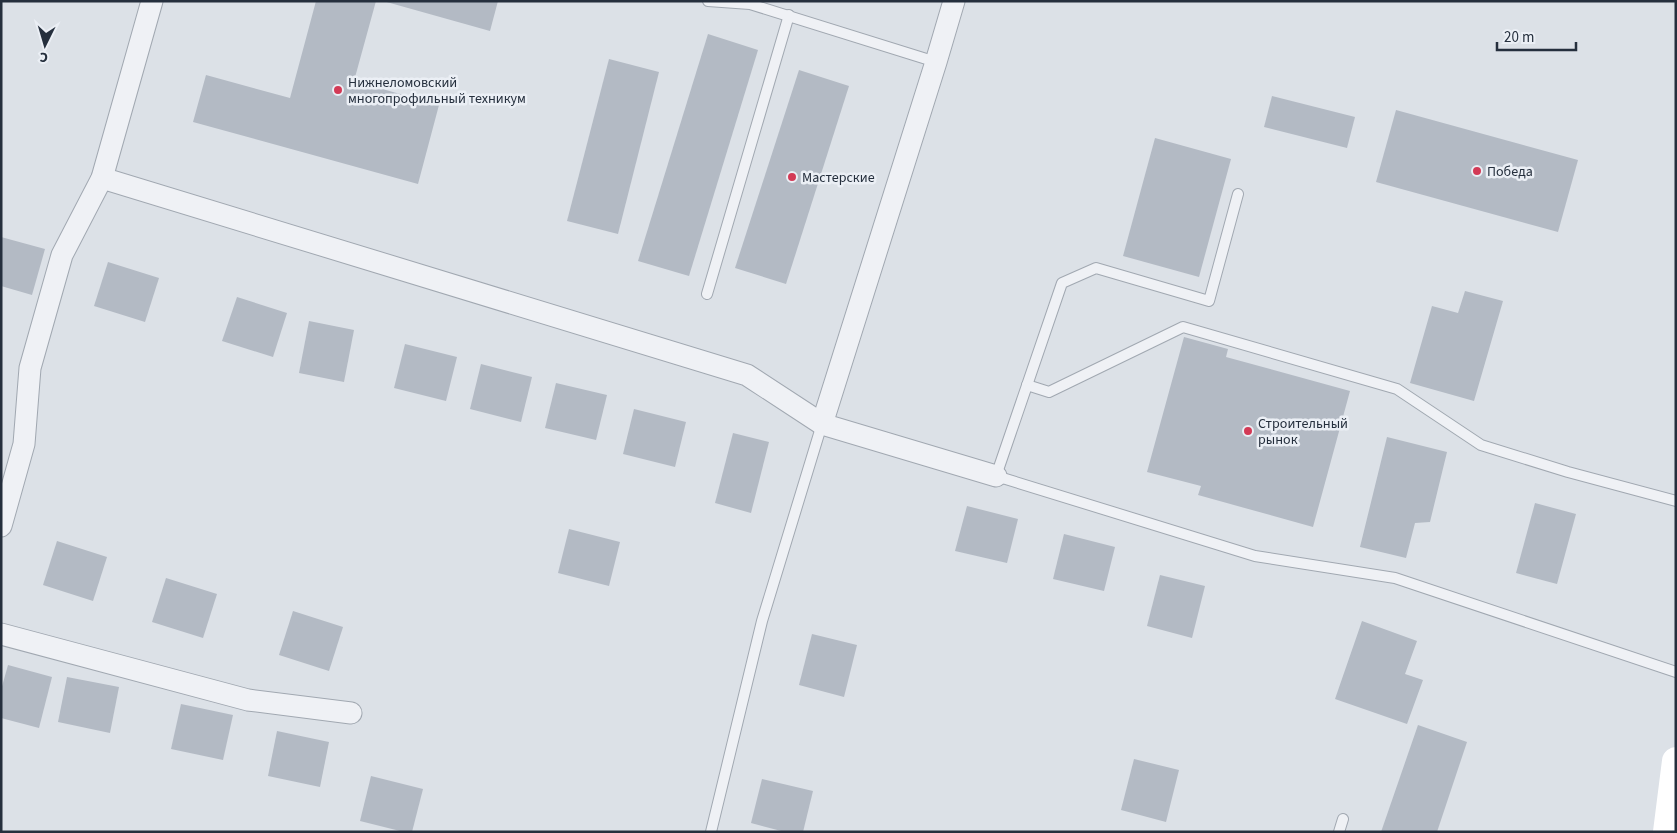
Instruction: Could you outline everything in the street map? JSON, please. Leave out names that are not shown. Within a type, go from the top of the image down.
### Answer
[{"type":"street","points":[[1,526],[24,444],[30,368],[62,255],[102,178],[152,1]]},
{"type":"street","points":[[822,424],[954,1]]},
{"type":"street","points":[[102,178],[747,375],[822,424],[996,476]]},
{"type":"street","points":[[1,634],[248,700],[351,713]]},
{"type":"street","points":[[1667,832],[1676,761]]},
{"type":"lane","points":[[708,1],[750,4],[936,62]]},
{"type":"lane","points":[[707,294],[789,15]]},
{"type":"lane","points":[[1238,194],[1209,300],[1096,268],[1062,283],[996,476],[1255,556],[1395,578],[1676,672]]},
{"type":"lane","points":[[1028,385],[1049,392],[1183,327],[1398,389],[1481,445],[1568,472],[1676,501]]},
{"type":"lane","points":[[711,832],[762,621],[822,424]]},
{"type":"lane","points":[[1339,832],[1344,819]]},
{"type":"building","name":"Нижнеломовский многопрофильный техникум","points":[[316,1],[376,1],[354,81],[439,105],[418,184],[193,122],[206,75],[290,98]]},
{"type":"building","points":[[383,1],[498,1],[490,31]]},
{"type":"building","points":[[708,34],[758,50],[689,276],[638,261]]},
{"type":"building","points":[[609,59],[659,72],[618,234],[567,221]]},
{"type":"building","name":"Мастерские","points":[[799,70],[849,86],[786,284],[735,268]]},
{"type":"building","points":[[1272,96],[1355,117],[1347,148],[1264,127]]},
{"type":"building","name":"Победа","points":[[1396,110],[1578,160],[1558,232],[1376,182]]},
{"type":"building","points":[[1155,138],[1231,159],[1199,277],[1123,256]]},
{"type":"building","points":[[1,237],[45,249],[32,295],[1,286]]},
{"type":"building","points":[[108,262],[159,278],[145,322],[94,306]]},
{"type":"building","points":[[1465,291],[1503,301],[1474,401],[1410,383],[1432,306],[1458,313]]},
{"type":"building","points":[[237,297],[287,313],[273,357],[222,341]]},
{"type":"building","points":[[309,321],[354,330],[344,382],[299,373]]},
{"type":"building","name":"Строительный рынок","points":[[1184,337],[1228,349],[1226,357],[1350,391],[1313,527],[1198,495],[1201,486],[1147,472]]},
{"type":"building","points":[[405,344],[457,357],[446,401],[394,388]]},
{"type":"building","points":[[481,364],[532,377],[521,422],[470,409]]},
{"type":"building","points":[[556,383],[607,395],[596,440],[545,428]]},
{"type":"building","points":[[634,409],[686,422],[675,467],[623,454]]},
{"type":"building","points":[[733,433],[769,442],[751,513],[715,503]]},
{"type":"building","points":[[1387,437],[1447,452],[1430,522],[1415,523],[1406,558],[1360,547]]},
{"type":"building","points":[[1535,503],[1576,514],[1557,584],[1516,573]]},
{"type":"building","points":[[967,506],[1018,519],[1007,563],[955,551]]},
{"type":"building","points":[[569,529],[620,542],[609,586],[558,573]]},
{"type":"building","points":[[1064,534],[1115,547],[1104,591],[1053,579]]},
{"type":"building","points":[[57,541],[107,557],[93,601],[43,585]]},
{"type":"building","points":[[1160,575],[1205,586],[1192,638],[1147,626]]},
{"type":"building","points":[[166,578],[217,594],[203,638],[152,622]]},
{"type":"building","points":[[293,611],[343,627],[329,671],[279,655]]},
{"type":"building","points":[[1362,621],[1417,641],[1405,674],[1423,680],[1407,724],[1335,699]]},
{"type":"building","points":[[812,634],[857,645],[844,697],[799,685]]},
{"type":"building","points":[[8,665],[52,677],[39,728],[1,718],[1,690]]},
{"type":"building","points":[[67,677],[119,687],[110,733],[58,722]]},
{"type":"building","points":[[181,704],[233,715],[223,760],[171,749]]},
{"type":"building","points":[[1418,725],[1467,742],[1437,832],[1381,832]]},
{"type":"building","points":[[277,731],[329,742],[320,787],[268,776]]},
{"type":"building","points":[[1134,759],[1179,770],[1166,822],[1121,810]]},
{"type":"building","points":[[371,776],[423,789],[412,832],[404,832],[360,821]]},
{"type":"building","points":[[762,779],[813,791],[803,832],[785,832],[751,823]]},
{"type":"place","name":"Нижнеломовский многопрофильный техникум","points":[[338,90]]},
{"type":"place","name":"Победа","points":[[1477,171]]},
{"type":"place","name":"Мастерские","points":[[792,177]]},
{"type":"place","name":"Строительный рынок","points":[[1248,431]]}]
